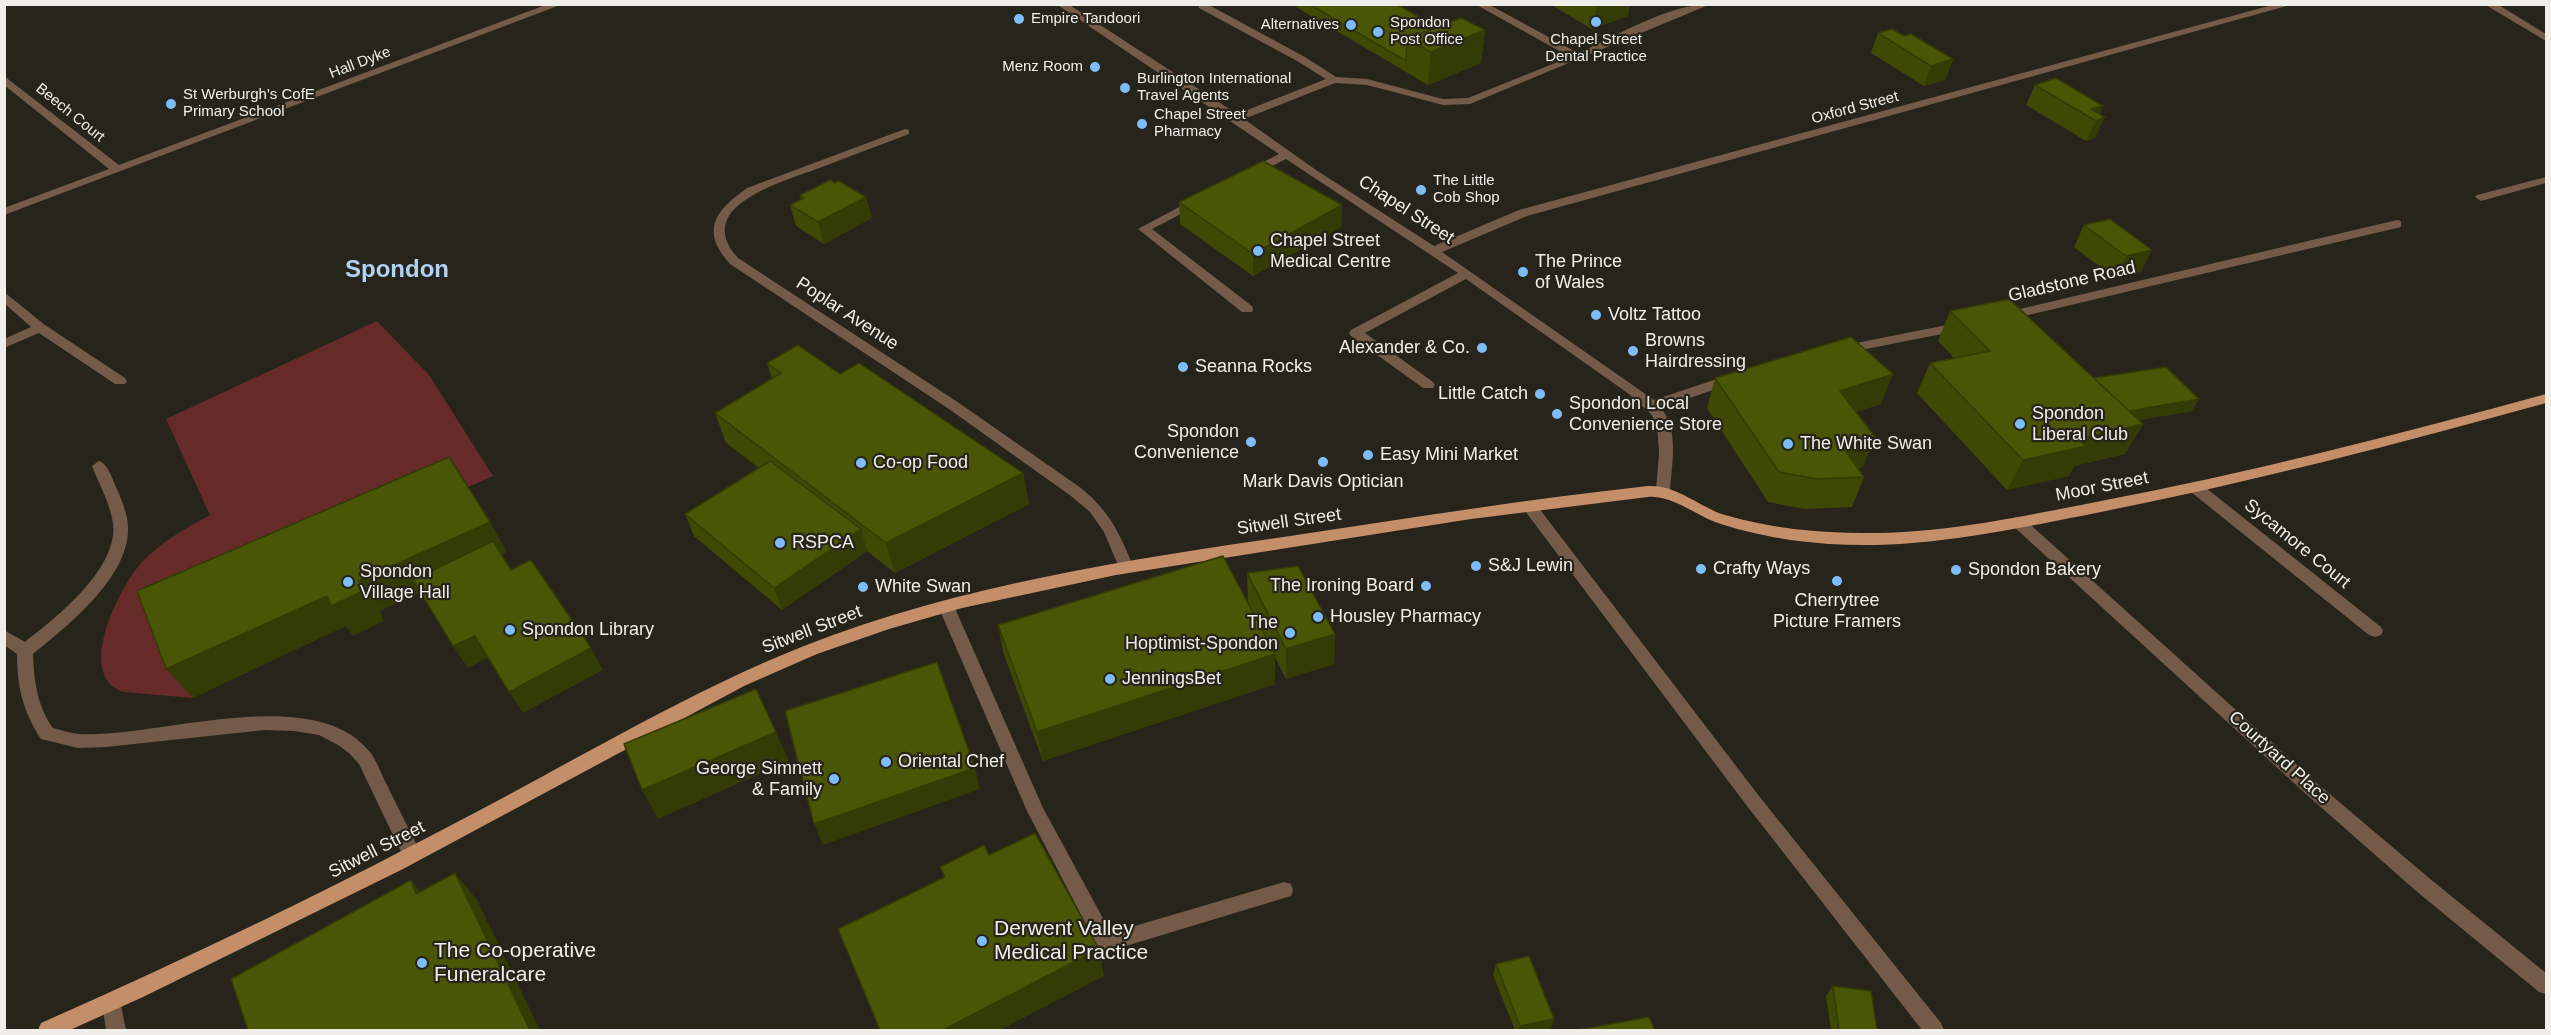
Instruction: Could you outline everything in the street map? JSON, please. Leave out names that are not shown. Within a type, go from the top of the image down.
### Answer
[{"type":"main road","name":"Moor Street","points":[[1663,490],[1695,509],[1727,521],[1824,538],[1898,538],[2018,522],[2196,488],[2547,399]]},
{"type":"main road","name":"Sitwell Street","points":[[48,1030],[112,1003],[412,854],[738,681],[818,646],[946,606],[1036,583],[1125,566],[1663,490]]},
{"type":"street","name":"Hall Dyke","points":[[4,212],[558,4]]},
{"type":"street","name":"Chapel Street","points":[[1061,4],[1467,273],[1652,406],[1665,427],[1663,490]]},
{"type":"street","points":[[1480,4],[1578,57]]},
{"type":"street","points":[[1236,118],[1334,80],[1355,80],[1443,102],[1470,101],[1578,57],[1665,18],[1706,4]]},
{"type":"street","name":"Oxford Street","points":[[1433,250],[1523,213],[2289,4]]},
{"type":"street","points":[[2489,4],[2547,38]]},
{"type":"street","points":[[1202,6],[1301,59],[1334,80]]},
{"type":"street","name":"Beech Court","points":[[4,79],[117,169]]},
{"type":"street","name":"Poplar Avenue","points":[[905,132],[763,184],[743,195],[725,213],[719,224],[718,235],[723,251],[734,261],[954,406],[1076,492],[1095,508],[1111,530],[1125,566]]},
{"type":"street","points":[[1246,176],[1287,154]]},
{"type":"street","points":[[2481,197],[2547,180]]},
{"type":"street","points":[[1205,197],[1144,229],[1248,309]]},
{"type":"street","name":"Gladstone Road","points":[[1833,352],[1981,322],[2397,224]]},
{"type":"street","points":[[1428,386],[1356,333],[1467,273]]},
{"type":"street","points":[[4,296],[40,328],[120,381]]},
{"type":"street","points":[[4,344],[40,328]]},
{"type":"street","points":[[1652,406],[1742,375]]},
{"type":"street","points":[[25,651],[76,607],[106,569],[117,548],[121,533],[120,518],[99,466]]},
{"type":"street","name":"Sycamore Court","points":[[2196,488],[2375,631]]},
{"type":"street","points":[[1530,507],[1753,801],[1934,1030]]},
{"type":"street","name":"Courtyard Place","points":[[2018,522],[2312,789],[2422,884],[2547,985]]},
{"type":"street","points":[[946,606],[1036,811],[1106,943],[1284,890]]},
{"type":"street","points":[[4,636],[25,651]]},
{"type":"street","points":[[25,651],[27,691],[34,714],[47,734],[59,738],[78,741],[106,740],[289,722],[321,728],[340,736],[355,746],[365,759],[412,854]]},
{"type":"street","points":[[112,1003],[116,1030]]},
{"type":"shaded area","points":[[377,321],[429,375],[493,476],[164,621],[193,698],[124,692],[109,683],[102,669],[102,651],[113,610],[122,591],[142,562],[157,548],[210,515],[166,419]]},
{"type":"building","points":[[1309,4],[1396,4],[1437,27],[1407,39],[1406,61]]},
{"type":"building","points":[[1461,18],[1485,30],[1431,52],[1407,39]]},
{"type":"building","points":[[1892,29],[1904,36],[1911,34],[1953,59],[1931,66],[1878,33]]},
{"type":"building","points":[[2056,78],[2103,106],[2091,109],[2105,117],[2096,121],[2035,85]]},
{"type":"building","points":[[1263,161],[1342,205],[1253,254],[1179,202]]},
{"type":"building","points":[[830,180],[835,183],[839,181],[866,197],[818,222],[790,205],[804,198],[800,195]]},
{"type":"building","points":[[2110,219],[2152,250],[2126,256],[2084,225]]},
{"type":"building","points":[[2009,299],[2143,424],[2078,439],[2086,446],[2023,460],[1930,363],[1990,351],[1950,311]]},
{"type":"building","name":"The White Swan","points":[[1851,337],[1893,374],[1840,391],[1875,437],[1840,443],[1864,477],[1817,479],[1779,472],[1715,378]]},
{"type":"building","name":"Co-op Food","points":[[798,345],[840,374],[859,363],[1023,473],[886,543],[715,413],[781,373],[767,363]]},
{"type":"building","points":[[2166,367],[2199,399],[2129,411],[2094,378]]},
{"type":"building","points":[[449,457],[490,522],[359,581],[363,591],[331,606],[327,596],[166,669],[137,591]]},
{"type":"building","name":"RSPCA","points":[[770,461],[861,529],[774,588],[685,514]]},
{"type":"building","name":"Spondon Library","points":[[493,541],[511,570],[531,560],[591,648],[509,692],[475,636],[453,646],[413,580]]},
{"type":"building","points":[[1223,556],[1275,654],[1037,732],[998,625]]},
{"type":"building","points":[[1298,566],[1335,634],[1286,649],[1247,573]]},
{"type":"building","points":[[937,662],[975,768],[814,824],[785,711]]},
{"type":"building","points":[[756,689],[776,732],[642,790],[624,744]]},
{"type":"building","name":"Derwent Valley Medical Practice","points":[[1035,833],[1099,949],[943,1030],[880,1030],[838,929],[945,877],[940,867],[984,845],[989,855]]},
{"type":"building","name":"The Co-operative Funeralcare","points":[[455,873],[530,1030],[248,1030],[231,979],[411,880],[416,894]]},
{"type":"building","points":[[1529,956],[1554,1019],[1520,1026],[1496,964]]},
{"type":"building","points":[[1833,986],[1871,991],[1877,1030],[1839,1030]]},
{"type":"building","points":[[1649,1017],[1655,1030],[1577,1030]]},
{"type":"place","name":"Empire Tandoori","points":[[1019,19]]},
{"type":"place","name":"Chapel Street Dental Practice","points":[[1596,22]]},
{"type":"place","name":"Alternatives","points":[[1351,25]]},
{"type":"place","name":"Spondon Post Office","points":[[1378,32]]},
{"type":"place","name":"Menz Room","points":[[1095,67]]},
{"type":"place","name":"Burlington International Travel Agents","points":[[1125,88]]},
{"type":"place","name":"St Werburgh's CofE Primary School","points":[[171,104]]},
{"type":"place","name":"Chapel Street Pharmacy","points":[[1142,124]]},
{"type":"place","name":"The Little Cob Shop","points":[[1421,190]]},
{"type":"place","name":"Chapel Street Medical Centre","points":[[1258,251]]},
{"type":"place","name":"The Prince of Wales","points":[[1523,272]]},
{"type":"place","name":"Voltz Tattoo","points":[[1596,315]]},
{"type":"place","name":"Alexander & Co.","points":[[1482,348]]},
{"type":"place","name":"Browns Hairdressing","points":[[1633,351]]},
{"type":"place","name":"Seanna Rocks","points":[[1183,367]]},
{"type":"place","name":"Little Catch","points":[[1540,394]]},
{"type":"place","name":"Spondon Local Convenience Store","points":[[1557,414]]},
{"type":"place","name":"Spondon Liberal Club","points":[[2020,424]]},
{"type":"place","name":"Spondon Convenience","points":[[1251,442]]},
{"type":"place","name":"The White Swan","points":[[1788,444]]},
{"type":"place","name":"Easy Mini Market","points":[[1368,455]]},
{"type":"place","name":"Mark Davis Optician","points":[[1323,462]]},
{"type":"place","name":"Co-op Food","points":[[861,463]]},
{"type":"place","name":"RSPCA","points":[[780,543]]},
{"type":"place","name":"S&J Lewin","points":[[1476,566]]},
{"type":"place","name":"Crafty Ways","points":[[1701,569]]},
{"type":"place","name":"Spondon Bakery","points":[[1956,570]]},
{"type":"place","name":"Cherrytree Picture Framers","points":[[1837,581]]},
{"type":"place","name":"Spondon Village Hall","points":[[348,582]]},
{"type":"place","name":"The Ironing Board","points":[[1426,586]]},
{"type":"place","name":"White Swan","points":[[863,587]]},
{"type":"place","name":"Housley Pharmacy","points":[[1318,617]]},
{"type":"place","name":"Spondon Library","points":[[510,630]]},
{"type":"place","name":"The Hoptimist-Spondon","points":[[1290,633]]},
{"type":"place","name":"JenningsBet","points":[[1110,679]]},
{"type":"place","name":"Oriental Chef","points":[[886,762]]},
{"type":"place","name":"George Simnett & Family","points":[[834,779]]},
{"type":"place","name":"Derwent Valley Medical Practice","points":[[982,941]]},
{"type":"place","name":"The Co-operative Funeralcare","points":[[422,963]]},
{"type":"district","name":"Spondon","points":[[397,270]]}]
